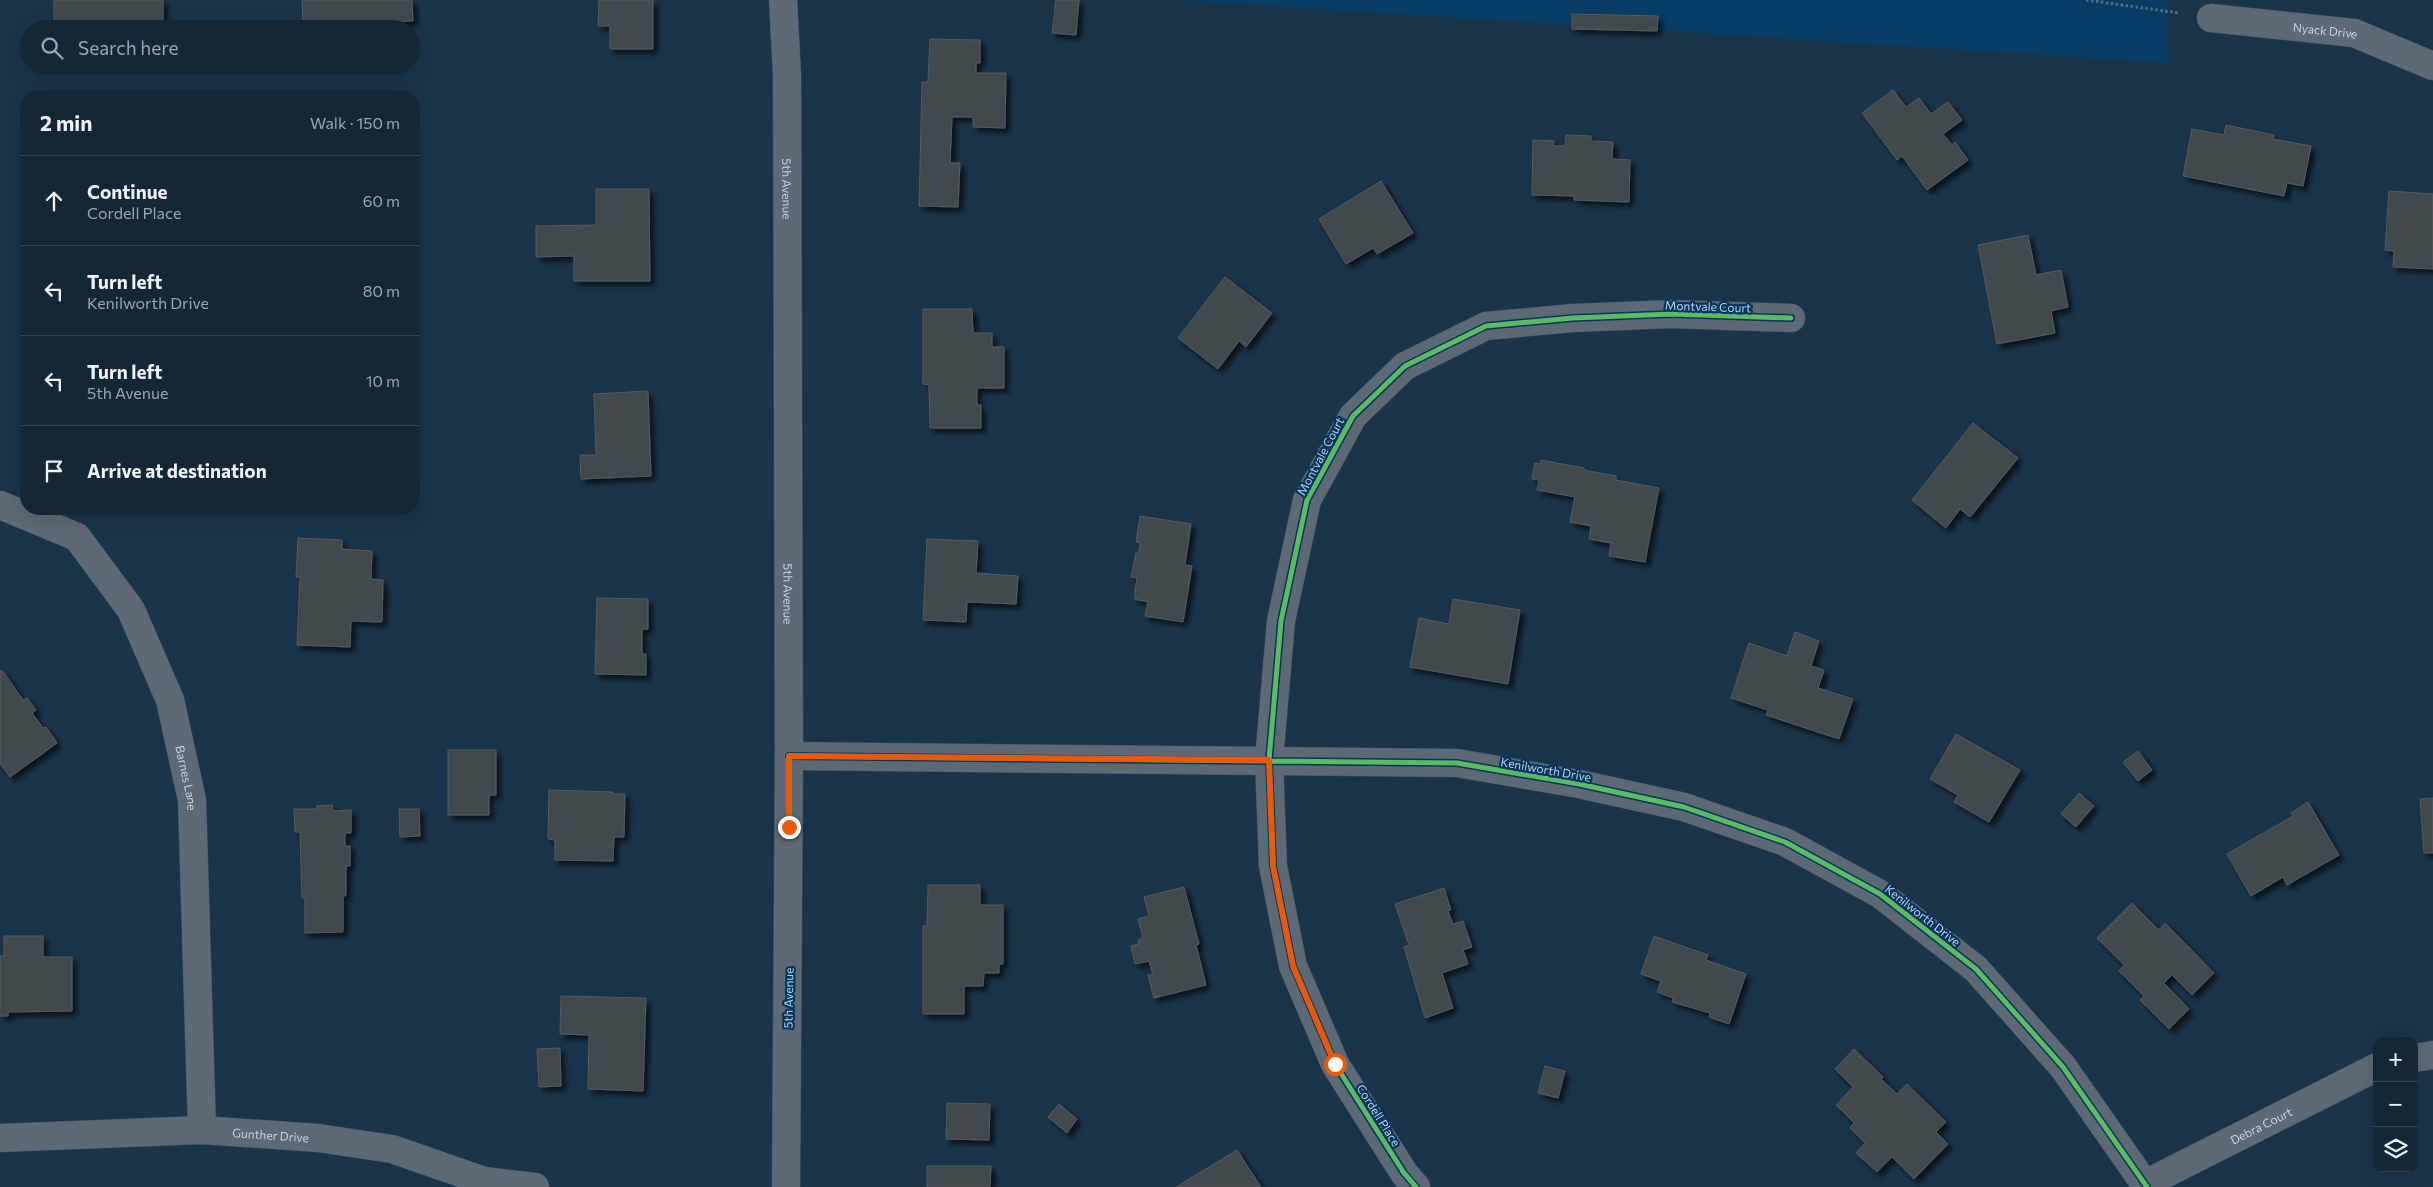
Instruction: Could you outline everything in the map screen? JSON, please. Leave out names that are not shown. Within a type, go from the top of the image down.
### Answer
[{"type":"street","name":"5th Avenue","points":[[783,0],[787,75],[789,756],[786,1187]]},
{"type":"street","name":"Nyack Drive","points":[[2212,18],[2354,33],[2433,66]]},
{"type":"street","name":"Montvale Court","points":[[1269,760],[1281,621],[1307,500],[1353,416],[1404,366],[1486,326],[1573,318],[1672,314],[1791,318]]},
{"type":"street","name":"Barnes Lane","points":[[0,505],[20,513]]},
{"type":"street","name":"Barnes Lane","points":[[25,515],[77,536],[131,610],[170,700],[192,800],[202,1130]]},
{"type":"street","name":"Kenilworth Drive","points":[[789,756],[1457,763],[1579,784],[1684,807],[1785,842],[1880,894],[1976,969],[2063,1067],[2146,1186]]},
{"type":"street","name":"Cordell Place","points":[[1269,760],[1273,866],[1293,966],[1335,1064],[1404,1173],[1416,1187]]},
{"type":"street","points":[[2418,1057],[2433,1055]]},
{"type":"street","name":"Debra Court","points":[[2146,1186],[2373,1068]]},
{"type":"street","name":"Gunther Drive","points":[[0,1138],[202,1130],[318,1138],[392,1149],[484,1181],[535,1187]]},
{"type":"path","points":[[2086,0],[2212,18]]},
{"type":"shaded area","points":[[1175,0],[2167,0],[2169,63]]},
{"type":"building","points":[[54,0],[163,0],[163,20],[54,20]]},
{"type":"building","points":[[302,0],[412,0],[413,20],[303,20]]},
{"type":"building","points":[[599,0],[653,0],[653,49],[610,49],[610,26],[598,26]]},
{"type":"building","points":[[1056,0],[1079,0],[1076,35],[1052,33]]},
{"type":"building","points":[[1572,14],[1658,16],[1657,31],[1572,29]]},
{"type":"building","points":[[930,39],[980,40],[980,63],[976,63],[976,73],[1006,73],[1005,128],[973,127],[973,117],[952,117],[950,163],[960,163],[958,207],[919,206],[922,82],[928,82]]},
{"type":"building","points":[[1893,90],[1906,107],[1919,98],[1931,114],[1948,102],[1962,120],[1943,134],[1952,145],[1955,142],[1968,160],[1927,190],[1902,156],[1897,160],[1862,113]]},
{"type":"building","points":[[2226,125],[2274,135],[2273,139],[2311,146],[2303,186],[2287,183],[2284,196],[2183,176],[2192,129],[2224,135]]},
{"type":"building","points":[[1566,135],[1591,136],[1591,141],[1613,142],[1612,159],[1630,160],[1629,202],[1574,200],[1574,196],[1532,195],[1533,140],[1554,141],[1553,146],[1565,146]]},
{"type":"building","points":[[1381,181],[1413,233],[1377,254],[1373,248],[1346,264],[1319,219]]},
{"type":"building","points":[[596,189],[649,189],[650,281],[574,281],[574,256],[536,257],[536,226],[596,225]]},
{"type":"building","points":[[2389,191],[2433,194],[2433,269],[2393,267],[2394,251],[2385,250]]},
{"type":"building","points":[[2028,235],[2036,275],[2061,270],[2068,307],[2051,311],[2055,333],[1997,344],[1978,245]]},
{"type":"building","points":[[1225,277],[1272,313],[1246,347],[1239,341],[1218,369],[1178,338]]},
{"type":"building","points":[[923,309],[972,309],[973,333],[992,333],[992,347],[1004,347],[1004,388],[977,388],[977,405],[981,405],[981,428],[930,428],[929,385],[923,384]]},
{"type":"building","points":[[648,391],[651,476],[581,479],[580,455],[596,455],[594,394]]},
{"type":"building","points":[[1973,423],[2018,458],[1970,517],[1960,509],[1946,528],[1912,500]]},
{"type":"building","points":[[1541,460],[1616,476],[1616,480],[1659,488],[1645,562],[1609,556],[1611,543],[1589,539],[1591,526],[1570,522],[1575,497],[1537,490],[1539,480],[1532,479],[1535,463],[1540,464]]},
{"type":"building","points":[[1140,516],[1191,524],[1185,565],[1192,566],[1183,622],[1145,616],[1148,602],[1134,599],[1137,578],[1131,577],[1136,553],[1139,553],[1140,543],[1136,542]]},
{"type":"building","points":[[298,538],[342,540],[342,549],[372,551],[371,579],[383,580],[382,622],[351,621],[350,647],[297,645],[300,577],[296,577]]},
{"type":"building","points":[[927,539],[978,541],[976,573],[1018,576],[1016,604],[967,602],[966,622],[923,620]]},
{"type":"building","points":[[597,598],[648,599],[648,629],[642,629],[642,654],[646,654],[646,675],[595,674]]},
{"type":"building","points":[[1453,599],[1520,610],[1508,684],[1410,667],[1419,618],[1449,624]]},
{"type":"building","points":[[1795,632],[1819,641],[1811,666],[1824,670],[1818,688],[1853,699],[1839,739],[1766,715],[1768,710],[1731,698],[1749,643],[1787,656]]},
{"type":"building","points":[[2,670],[23,700],[27,698],[36,710],[32,713],[43,728],[46,727],[57,743],[10,777],[0,763],[0,671]]},
{"type":"building","points":[[1956,734],[2020,770],[1989,822],[1954,802],[1958,795],[1930,779]]},
{"type":"building","points":[[448,750],[496,750],[496,795],[489,795],[489,815],[448,815]]},
{"type":"building","points":[[2138,751],[2152,770],[2138,781],[2123,762]]},
{"type":"building","points":[[549,790],[625,794],[624,837],[614,837],[613,861],[555,860],[555,840],[548,839]]},
{"type":"building","points":[[2079,793],[2094,806],[2076,827],[2061,814]]},
{"type":"building","points":[[2433,798],[2433,853],[2424,853],[2420,799]]},
{"type":"building","points":[[2308,802],[2339,855],[2287,885],[2283,877],[2251,896],[2227,854],[2293,816],[2291,813]]},
{"type":"building","points":[[332,805],[333,811],[351,810],[351,833],[345,833],[345,846],[350,846],[350,866],[346,866],[346,895],[343,897],[343,932],[305,933],[305,898],[302,898],[300,832],[295,832],[294,809],[317,809],[317,806]]},
{"type":"building","points":[[399,809],[419,809],[420,836],[400,837]]},
{"type":"building","points":[[928,885],[980,885],[980,905],[1003,905],[1003,964],[999,964],[999,973],[984,973],[983,986],[964,986],[964,1014],[923,1014],[923,926],[927,926]]},
{"type":"building","points":[[1184,887],[1199,944],[1196,945],[1206,985],[1154,998],[1148,975],[1153,974],[1149,961],[1135,964],[1131,946],[1139,944],[1138,940],[1143,938],[1138,919],[1149,916],[1144,897]]},
{"type":"building","points":[[1444,888],[1451,910],[1448,911],[1453,924],[1463,921],[1472,947],[1463,950],[1468,964],[1442,973],[1453,1008],[1425,1018],[1404,947],[1409,945],[1395,904]]},
{"type":"building","points":[[2132,903],[2159,930],[2165,923],[2214,973],[2192,995],[2172,975],[2164,983],[2189,1009],[2169,1029],[2140,1000],[2144,996],[2119,971],[2124,965],[2097,938]]},
{"type":"building","points":[[4,936],[43,936],[43,957],[72,957],[72,1011],[8,1012],[8,1016],[0,1016],[0,956],[4,956]]},
{"type":"building","points":[[1654,936],[1708,955],[1706,960],[1746,974],[1729,1024],[1709,1017],[1710,1013],[1672,1002],[1673,998],[1657,992],[1661,981],[1641,974]]},
{"type":"building","points":[[561,996],[646,998],[643,1091],[588,1089],[589,1035],[560,1034]]},
{"type":"building","points":[[560,1048],[561,1086],[539,1087],[537,1049]]},
{"type":"building","points":[[1854,1049],[1883,1077],[1881,1079],[1897,1094],[1907,1084],[1946,1122],[1936,1132],[1948,1144],[1914,1179],[1892,1157],[1877,1172],[1856,1153],[1865,1143],[1850,1128],[1854,1123],[1836,1105],[1853,1087],[1835,1069]]},
{"type":"building","points":[[1545,1066],[1565,1071],[1558,1098],[1538,1093]]},
{"type":"building","points":[[947,1103],[990,1104],[989,1140],[946,1139]]},
{"type":"building","points":[[1059,1104],[1077,1119],[1067,1133],[1048,1117]]},
{"type":"building","points":[[1237,1150],[1261,1187],[1176,1187]]},
{"type":"building","points":[[927,1166],[991,1166],[990,1187],[927,1187]]},
{"type":"cycle path","points":[[1416,1187],[1404,1173],[1335,1064],[1293,966],[1273,866],[1269,760],[1281,621],[1307,500],[1353,416],[1405,366],[1486,326],[1573,318],[1672,314],[1791,318]]},
{"type":"cycle path","points":[[789,756],[1457,763],[1579,784],[1684,807],[1785,842],[1880,894],[1976,969],[2063,1067],[2147,1187]]},
{"type":"route","points":[[789,827],[789,756],[1269,760],[1273,866],[1293,966],[1335,1064]]}]
